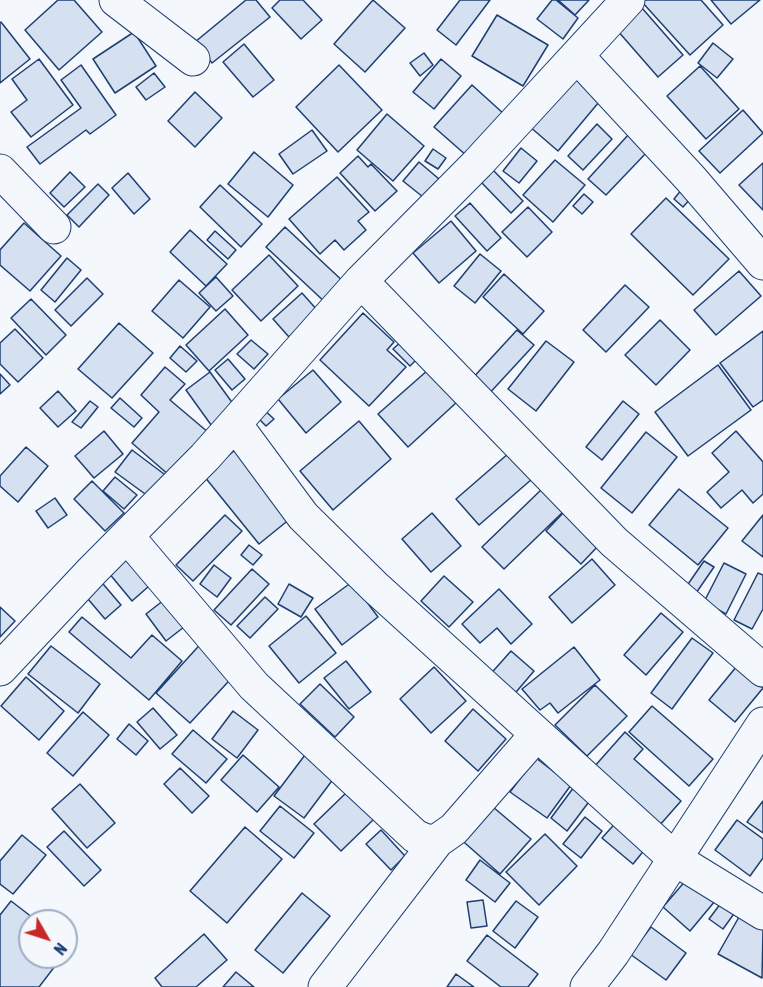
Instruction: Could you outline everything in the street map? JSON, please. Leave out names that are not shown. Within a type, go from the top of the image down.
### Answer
[{"type":"street","points":[[117,0],[193,58]]},
{"type":"street","points":[[0,669],[236,424],[361,281],[478,163],[628,0]]},
{"type":"street","points":[[577,56],[691,179],[763,263]]},
{"type":"street","points":[[0,171],[54,227]]},
{"type":"street","points":[[361,281],[614,542],[763,670]]},
{"type":"street","points":[[236,424],[303,516],[375,586],[675,859],[763,913]]},
{"type":"street","points":[[127,536],[254,686],[415,836],[426,841],[437,841]]},
{"type":"street","points":[[587,987],[613,953],[763,724]]},
{"type":"street","points":[[325,987],[437,841],[453,829],[537,734]]},
{"type":"building","points":[[58,0],[74,0],[102,32],[59,70],[25,30]]},
{"type":"building","points":[[246,0],[256,0],[270,17],[212,63],[195,42]]},
{"type":"building","points":[[280,0],[303,0],[322,20],[301,39],[272,8]]},
{"type":"building","points":[[373,0],[405,28],[365,72],[334,44]]},
{"type":"building","points":[[460,0],[490,0],[456,45],[437,30]]},
{"type":"building","points":[[552,0],[556,0],[578,18],[563,39],[537,19]]},
{"type":"building","points":[[558,0],[589,0],[575,15]]},
{"type":"building","points":[[644,0],[701,0],[723,25],[690,55],[642,2]]},
{"type":"building","points":[[711,0],[760,0],[731,24]]},
{"type":"building","points":[[642,8],[683,55],[658,77],[617,30]]},
{"type":"building","points":[[497,15],[548,45],[523,86],[472,56]]},
{"type":"building","points":[[0,23],[30,59],[0,83]]},
{"type":"building","points":[[134,32],[156,66],[115,93],[93,59]]},
{"type":"building","points":[[713,43],[733,59],[717,78],[698,63]]},
{"type":"building","points":[[244,44],[274,80],[253,97],[223,62]]},
{"type":"building","points":[[424,53],[433,65],[420,76],[410,63]]},
{"type":"building","points":[[39,59],[73,105],[31,137],[11,112],[27,100],[12,79]]},
{"type":"building","points":[[441,59],[461,76],[434,109],[413,92]]},
{"type":"building","points":[[81,65],[116,115],[90,134],[86,130],[40,164],[27,147],[81,108],[61,80]]},
{"type":"building","points":[[339,65],[382,110],[338,152],[296,107]]},
{"type":"building","points":[[700,66],[739,109],[706,139],[667,96]]},
{"type":"building","points":[[575,71],[604,96],[558,151],[529,126]]},
{"type":"building","points":[[154,73],[165,87],[146,100],[136,87]]},
{"type":"building","points":[[472,85],[504,114],[467,156],[434,127]]},
{"type":"building","points":[[195,92],[222,118],[195,147],[168,121]]},
{"type":"building","points":[[743,110],[763,133],[720,173],[699,151]]},
{"type":"building","points":[[387,114],[424,146],[393,181],[357,150]]},
{"type":"building","points":[[597,124],[612,139],[583,170],[568,156]]},
{"type":"building","points":[[312,130],[327,151],[293,174],[279,154]]},
{"type":"building","points":[[629,134],[648,151],[606,195],[588,179]]},
{"type":"building","points":[[521,148],[537,161],[519,183],[503,171]]},
{"type":"building","points":[[433,149],[446,158],[438,169],[425,161]]},
{"type":"building","points":[[254,152],[293,185],[268,217],[228,184]]},
{"type":"building","points":[[358,156],[368,167],[371,164],[397,191],[375,211],[340,173]]},
{"type":"building","points":[[555,160],[585,185],[553,222],[523,195]]},
{"type":"building","points":[[419,162],[439,179],[423,197],[403,181]]},
{"type":"building","points":[[763,163],[763,210],[739,185]]},
{"type":"building","points":[[493,170],[523,201],[511,213],[481,182]]},
{"type":"building","points":[[70,172],[85,187],[64,207],[50,193]]},
{"type":"building","points":[[128,173],[150,199],[134,214],[112,188]]},
{"type":"building","points":[[337,177],[369,212],[358,221],[366,230],[344,250],[335,240],[320,254],[289,219]]},
{"type":"building","points":[[98,184],[109,195],[79,227],[67,215]]},
{"type":"building","points":[[220,185],[262,224],[241,247],[200,207]]},
{"type":"building","points":[[682,189],[692,197],[683,207],[674,199]]},
{"type":"building","points":[[584,194],[593,202],[582,214],[573,206]]},
{"type":"building","points":[[666,198],[729,259],[693,295],[631,234]]},
{"type":"building","points":[[470,203],[501,238],[487,251],[455,216]]},
{"type":"building","points":[[528,207],[552,232],[527,257],[502,232]]},
{"type":"building","points":[[451,221],[476,251],[439,283],[413,253]]},
{"type":"building","points":[[24,223],[61,256],[30,291],[0,265],[0,250]]},
{"type":"building","points":[[285,227],[346,284],[327,304],[266,247]]},
{"type":"building","points":[[190,230],[227,264],[206,286],[170,252]]},
{"type":"building","points":[[215,231],[236,250],[228,259],[207,240]]},
{"type":"building","points":[[480,254],[501,271],[475,303],[454,286]]},
{"type":"building","points":[[269,255],[298,286],[261,321],[232,290]]},
{"type":"building","points":[[67,258],[81,270],[55,302],[41,290]]},
{"type":"building","points":[[739,271],[761,296],[716,335],[694,310]]},
{"type":"building","points":[[504,274],[544,311],[523,334],[483,297]]},
{"type":"building","points":[[216,277],[233,296],[216,311],[199,293]]},
{"type":"building","points":[[87,278],[103,294],[71,326],[55,310]]},
{"type":"building","points":[[179,280],[210,307],[183,338],[152,311]]},
{"type":"building","points":[[625,285],[649,307],[606,352],[583,330]]},
{"type":"building","points":[[302,293],[318,311],[289,337],[273,319]]},
{"type":"building","points":[[31,299],[66,335],[46,355],[11,318]]},
{"type":"building","points":[[225,309],[248,335],[209,371],[186,345]]},
{"type":"building","points":[[363,313],[394,342],[387,350],[406,367],[369,406],[320,360]]},
{"type":"building","points":[[660,320],[690,350],[656,385],[625,355]]},
{"type":"building","points":[[119,323],[153,353],[112,398],[78,369]]},
{"type":"building","points":[[15,329],[43,358],[18,382],[0,364],[0,343]]},
{"type":"building","points":[[517,330],[534,345],[486,397],[470,381]]},
{"type":"building","points":[[763,331],[763,400],[753,407],[720,363]]},
{"type":"building","points":[[251,340],[268,354],[254,369],[237,354]]},
{"type":"building","points":[[403,340],[418,358],[410,366],[393,349]]},
{"type":"building","points":[[546,341],[574,362],[536,411],[508,389]]},
{"type":"building","points":[[180,346],[197,361],[186,372],[170,358]]},
{"type":"building","points":[[228,359],[245,379],[232,390],[215,370]]},
{"type":"building","points":[[718,365],[751,410],[688,456],[655,412]]},
{"type":"building","points":[[165,367],[185,384],[170,400],[209,433],[170,476],[132,443],[159,412],[141,395]]},
{"type":"building","points":[[313,370],[341,402],[306,433],[278,399]]},
{"type":"building","points":[[428,370],[457,402],[408,447],[378,414]]},
{"type":"building","points":[[210,372],[239,412],[214,429],[186,390]]},
{"type":"building","points":[[0,374],[10,385],[0,394]]},
{"type":"building","points":[[58,391],[76,411],[58,427],[40,408]]},
{"type":"building","points":[[120,398],[142,418],[134,427],[111,408]]},
{"type":"building","points":[[90,401],[98,407],[81,428],[72,422]]},
{"type":"building","points":[[623,401],[639,414],[602,460],[586,447]]},
{"type":"building","points":[[261,407],[274,419],[266,426],[254,414]]},
{"type":"building","points":[[359,421],[391,459],[333,510],[300,471]]},
{"type":"building","points":[[104,431],[123,454],[94,478],[75,456]]},
{"type":"building","points":[[736,431],[763,462],[763,494],[753,503],[742,490],[721,508],[707,492],[729,472],[712,453]]},
{"type":"building","points":[[646,432],[677,457],[632,513],[601,488]]},
{"type":"building","points":[[26,447],[48,466],[18,502],[0,486],[0,476]]},
{"type":"building","points":[[132,450],[168,477],[152,499],[115,472]]},
{"type":"building","points":[[235,450],[291,518],[259,544],[204,476]]},
{"type":"building","points":[[509,453],[532,479],[479,525],[456,499]]},
{"type":"building","points":[[115,477],[137,495],[124,509],[103,491]]},
{"type":"building","points":[[92,481],[124,513],[105,531],[74,499]]},
{"type":"building","points":[[543,488],[565,510],[504,569],[482,547]]},
{"type":"building","points":[[679,489],[728,528],[698,565],[649,525]]},
{"type":"building","points":[[55,498],[67,515],[48,528],[36,511]]},
{"type":"building","points":[[564,512],[599,545],[581,564],[546,531]]},
{"type":"building","points":[[432,513],[461,546],[431,572],[402,539]]},
{"type":"building","points":[[225,515],[242,531],[193,581],[176,565]]},
{"type":"building","points":[[763,515],[763,557],[742,541]]},
{"type":"building","points":[[249,545],[262,555],[253,565],[241,555]]},
{"type":"building","points":[[133,550],[157,579],[132,601],[108,572]]},
{"type":"building","points":[[592,559],[615,585],[572,623],[549,597]]},
{"type":"building","points":[[704,561],[714,567],[694,596],[684,590]]},
{"type":"building","points":[[724,563],[746,574],[726,614],[704,602]]},
{"type":"building","points":[[214,565],[231,578],[217,597],[200,584]]},
{"type":"building","points":[[252,569],[269,584],[231,625],[214,610]]},
{"type":"building","points":[[758,573],[763,575],[763,609],[752,629],[734,620]]},
{"type":"building","points":[[444,576],[473,602],[449,627],[421,601]]},
{"type":"building","points":[[98,578],[121,605],[105,619],[82,592]]},
{"type":"building","points":[[352,582],[378,617],[342,645],[315,609]]},
{"type":"building","points":[[289,584],[313,598],[301,617],[278,604]]},
{"type":"building","points":[[499,589],[532,624],[511,644],[497,628],[480,643],[462,624]]},
{"type":"building","points":[[265,597],[278,609],[250,638],[237,626]]},
{"type":"building","points":[[164,600],[184,627],[166,641],[146,614]]},
{"type":"building","points":[[0,607],[15,621],[0,637]]},
{"type":"building","points":[[661,613],[683,632],[646,675],[624,655]]},
{"type":"building","points":[[306,616],[336,653],[299,683],[269,646]]},
{"type":"building","points":[[82,617],[131,658],[152,635],[182,661],[149,700],[69,632]]},
{"type":"building","points":[[206,638],[240,669],[190,723],[156,693]]},
{"type":"building","points":[[692,638],[713,653],[672,709],[651,693]]},
{"type":"building","points":[[51,646],[100,684],[78,713],[28,674]]},
{"type":"building","points":[[574,647],[600,680],[558,713],[550,703],[540,710],[522,689]]},
{"type":"building","points":[[511,651],[534,671],[511,698],[487,678]]},
{"type":"building","points":[[346,661],[371,692],[349,709],[324,678]]},
{"type":"building","points":[[737,666],[763,688],[735,722],[709,700]]},
{"type":"building","points":[[434,667],[466,701],[431,733],[400,699]]},
{"type":"building","points":[[26,677],[64,711],[39,740],[1,706]]},
{"type":"building","points":[[320,684],[354,717],[335,737],[300,704]]},
{"type":"building","points":[[595,685],[627,716],[587,756],[555,725]]},
{"type":"building","points":[[652,706],[713,759],[689,786],[629,732]]},
{"type":"building","points":[[153,708],[177,735],[160,749],[137,722]]},
{"type":"building","points":[[473,709],[506,739],[478,771],[445,741]]},
{"type":"building","points":[[233,711],[258,730],[237,758],[212,739]]},
{"type":"building","points":[[83,712],[109,735],[73,776],[47,753]]},
{"type":"building","points":[[129,724],[148,741],[136,755],[117,739]]},
{"type":"building","points":[[193,730],[227,759],[206,783],[172,754]]},
{"type":"building","points":[[625,732],[643,749],[634,759],[681,801],[659,826],[594,767]]},
{"type":"building","points":[[308,751],[337,774],[304,818],[274,796]]},
{"type":"building","points":[[243,755],[279,787],[257,812],[221,780]]},
{"type":"building","points":[[536,758],[571,785],[547,818],[510,792]]},
{"type":"building","points":[[180,768],[209,796],[192,813],[164,784]]},
{"type":"building","points":[[577,783],[594,795],[567,831],[551,818]]},
{"type":"building","points":[[80,784],[115,823],[87,848],[52,809]]},
{"type":"building","points":[[347,792],[374,819],[341,851],[314,824]]},
{"type":"building","points":[[763,801],[763,833],[747,822]]},
{"type":"building","points":[[487,802],[531,839],[500,874],[457,836]]},
{"type":"building","points":[[280,806],[314,833],[294,858],[260,831]]},
{"type":"building","points":[[585,817],[602,831],[581,858],[563,844]]},
{"type":"building","points":[[620,818],[650,843],[633,864],[602,838]]},
{"type":"building","points":[[737,820],[763,839],[763,858],[750,876],[715,850]]},
{"type":"building","points":[[245,827],[282,859],[227,923],[190,891]]},
{"type":"building","points":[[381,830],[405,856],[391,870],[366,844]]},
{"type":"building","points":[[64,831],[101,870],[84,886],[47,847]]},
{"type":"building","points":[[545,834],[577,866],[539,905],[506,872]]},
{"type":"building","points":[[22,835],[46,855],[13,894],[0,884],[0,861]]},
{"type":"building","points":[[480,860],[510,883],[495,902],[466,880]]},
{"type":"building","points":[[693,872],[720,895],[690,931],[663,907]]},
{"type":"building","points":[[302,893],[330,916],[283,973],[255,950]]},
{"type":"building","points":[[727,895],[741,904],[723,929],[709,919]]},
{"type":"building","points":[[483,900],[487,926],[471,928],[467,902]]},
{"type":"building","points":[[11,901],[21,909],[18,909],[18,969],[53,969],[39,987],[0,987],[0,915]]},
{"type":"building","points":[[516,901],[538,917],[515,948],[493,931]]},
{"type":"building","points":[[739,917],[763,930],[762,978],[718,954]]},
{"type":"building","points":[[651,927],[686,953],[666,980],[630,954]]},
{"type":"building","points":[[204,934],[227,960],[196,987],[162,987],[155,978]]},
{"type":"building","points":[[487,935],[538,974],[528,987],[501,987],[467,961]]},
{"type":"building","points":[[236,972],[254,987],[223,987]]},
{"type":"building","points":[[456,974],[474,987],[447,987]]}]
